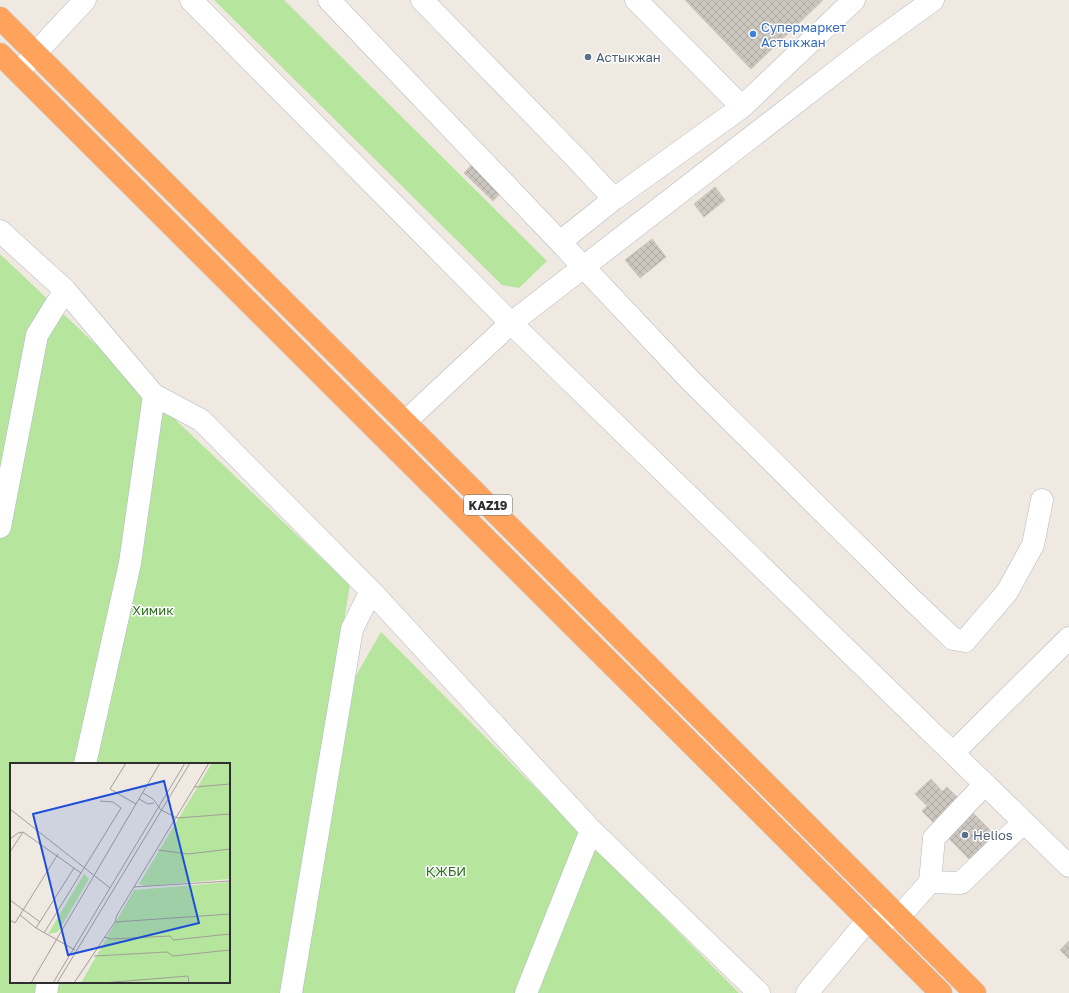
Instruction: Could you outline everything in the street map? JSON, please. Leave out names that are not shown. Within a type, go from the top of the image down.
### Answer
[{"type":"highway","name":"KAZ19","points":[[0,18],[975,993]]},
{"type":"highway","name":"KAZ19","points":[[0,54],[940,993]]},
{"type":"street","points":[[18,72],[85,0]]},
{"type":"street","points":[[191,0],[511,322],[1069,866]]},
{"type":"street","points":[[329,0],[691,381],[905,593],[953,638],[965,641],[1007,592],[1033,545],[1042,500]]},
{"type":"street","points":[[422,0],[614,199]]},
{"type":"street","points":[[636,0],[742,108]]},
{"type":"street","points":[[560,242],[614,199],[742,108],[854,0]]},
{"type":"street","points":[[405,422],[511,322],[864,50],[933,0]]},
{"type":"street","points":[[0,231],[65,290],[154,395],[201,420],[371,592],[591,830],[759,993]]},
{"type":"street","points":[[0,527],[37,335],[65,290]]},
{"type":"street","points":[[85,763],[130,564],[154,395]]},
{"type":"street","points":[[291,993],[352,629],[371,592]]},
{"type":"street","points":[[953,753],[1069,638]]},
{"type":"street","points":[[807,993],[868,920],[898,916],[930,882],[934,838],[985,784]]},
{"type":"street","points":[[930,882],[961,883],[1024,822]]},
{"type":"street","points":[[526,993],[591,830]]},
{"type":"street","points":[[46,993],[48,983]]},
{"type":"green space","points":[[214,0],[284,0],[547,261],[519,288],[502,285]]},
{"type":"green space","name":"Химик","points":[[0,254],[350,585],[282,993],[0,993]]},
{"type":"green space","name":"ҚЖБИ","points":[[381,632],[739,993],[302,993],[354,679]]},
{"type":"building","name":"Супермаркет Астыкжан","points":[[685,0],[823,0],[751,69]]},
{"type":"building","points":[[476,160],[505,188],[493,201],[464,173]]},
{"type":"building","points":[[715,187],[725,200],[704,217],[694,204]]},
{"type":"building","points":[[652,239],[666,257],[640,278],[625,260]]},
{"type":"building","points":[[931,779],[942,791],[927,806],[915,794]]},
{"type":"building","points":[[947,787],[997,837],[972,862],[922,811]]},
{"type":"building","points":[[1069,941],[1069,959],[1060,950]]},
{"type":"place","name":"Супермаркет Астыкжан","points":[[753,34]]},
{"type":"place","name":"Астыкжан","points":[[588,57]]},
{"type":"place","name":"Helios","points":[[965,835]]}]
